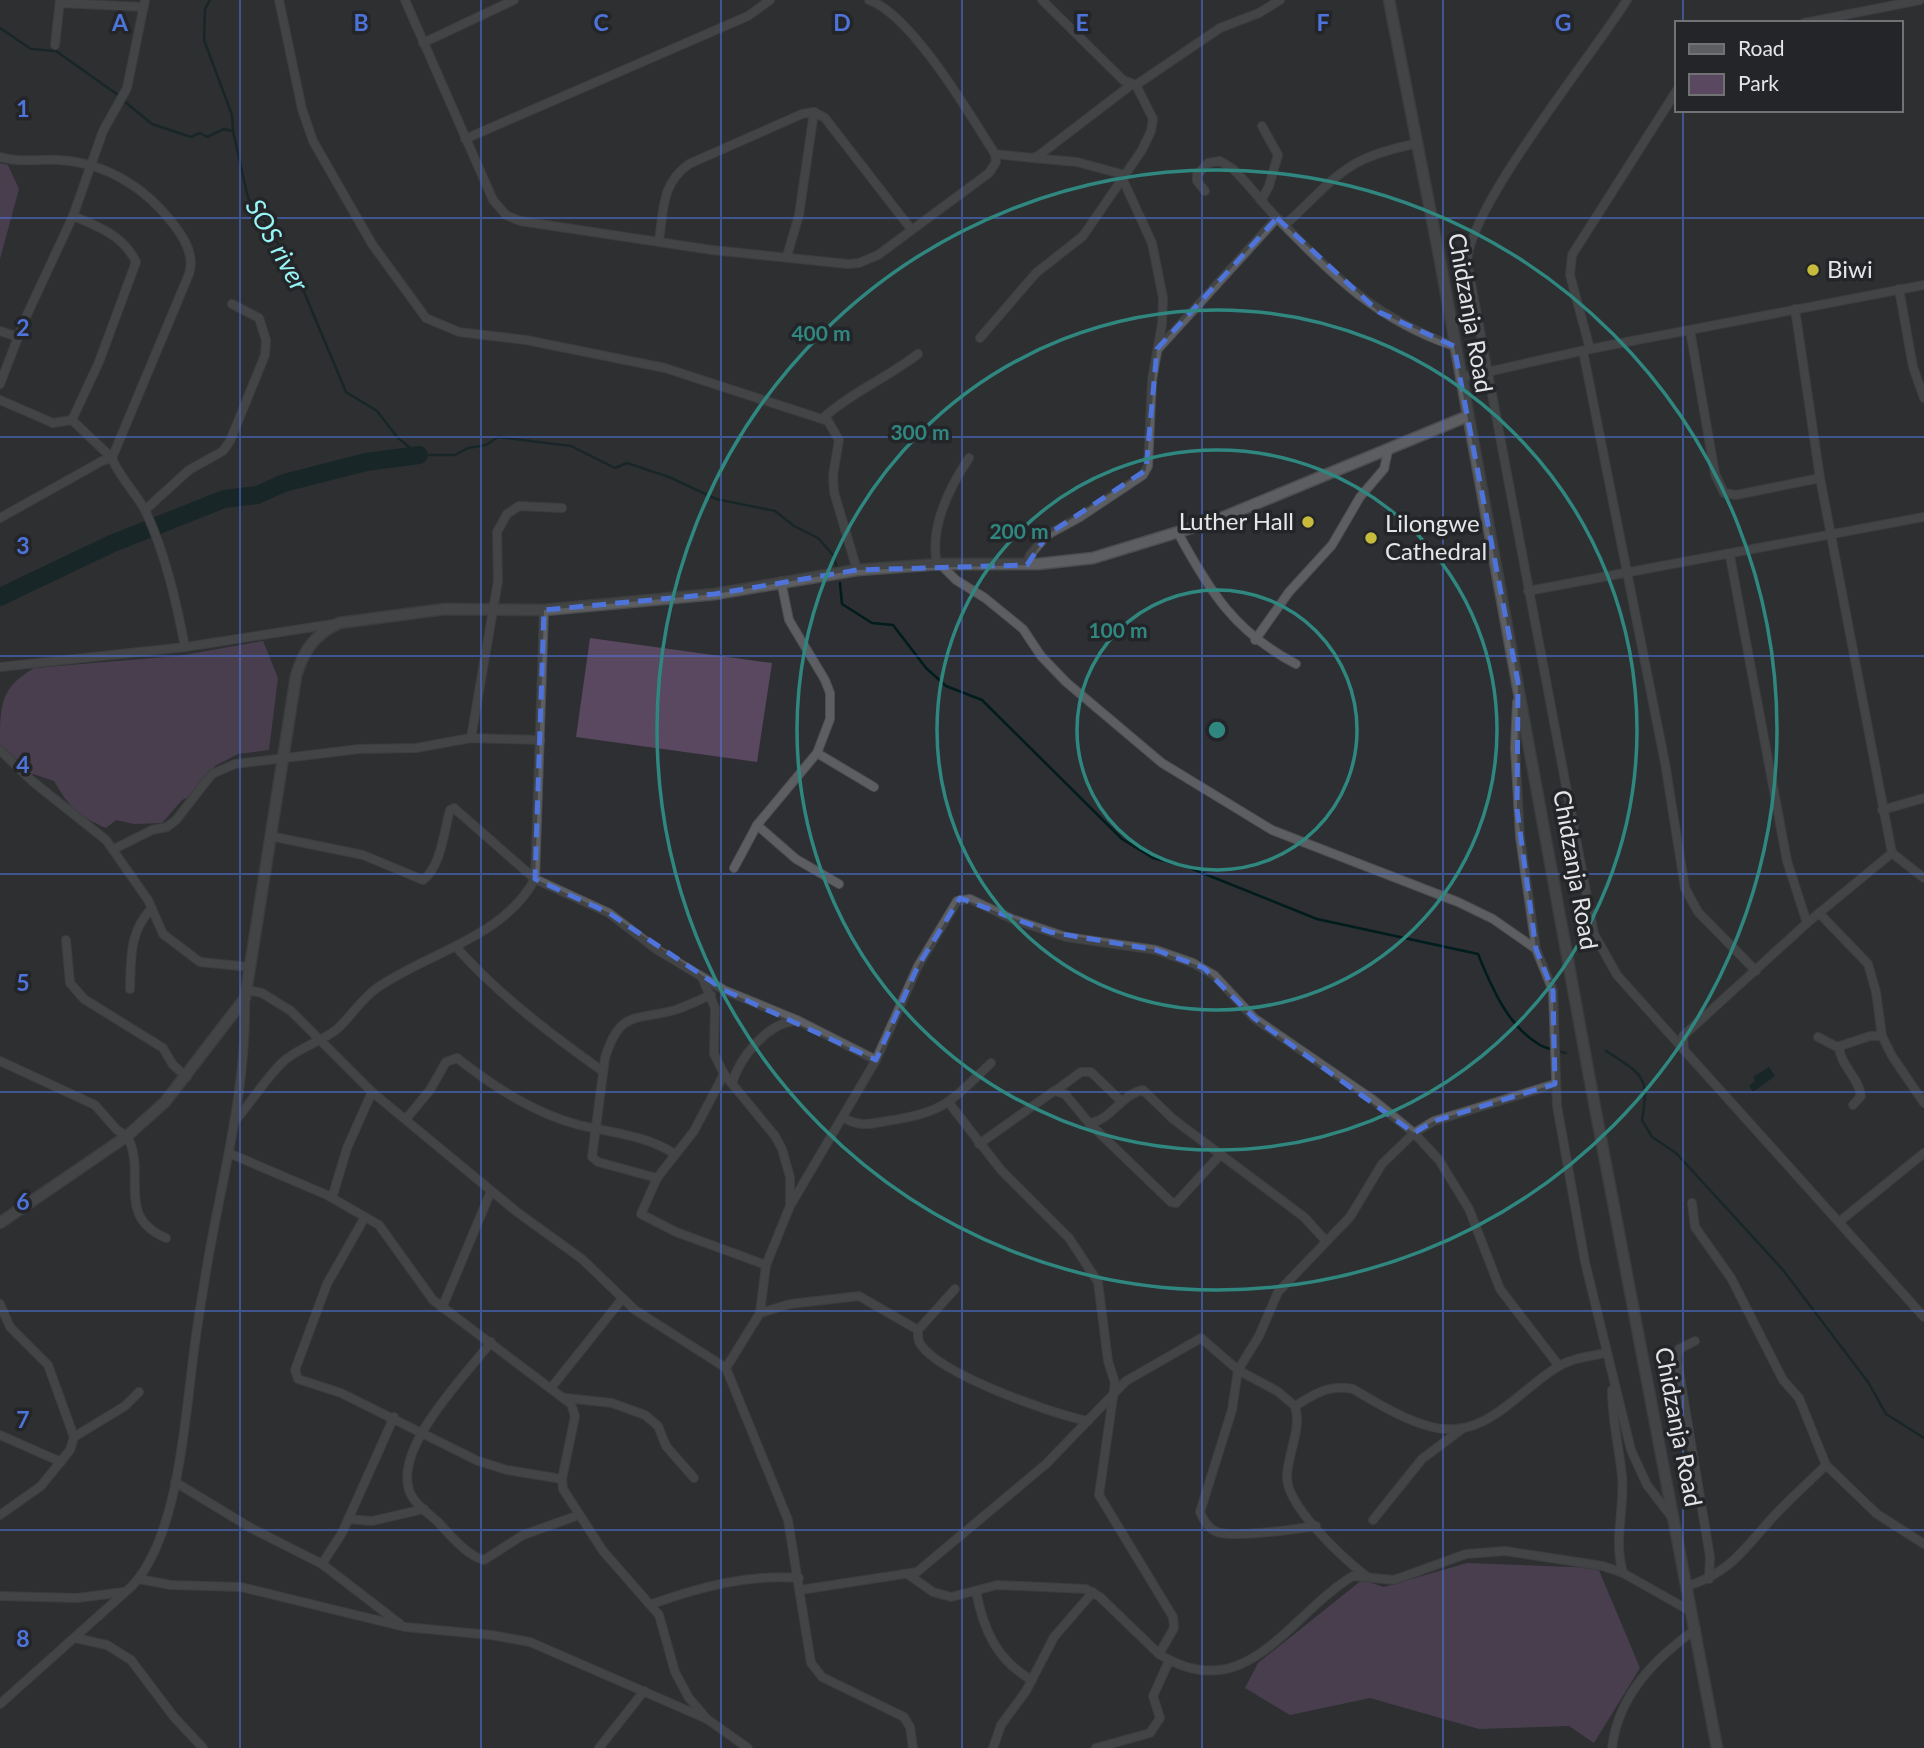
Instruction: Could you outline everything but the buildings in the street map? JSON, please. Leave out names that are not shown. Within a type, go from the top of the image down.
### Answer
[{"type":"street","points":[[279,0],[302,109],[313,141],[372,244],[426,318],[459,332],[526,340],[665,368],[823,418],[833,425],[839,440],[833,475],[834,492],[857,570]]},
{"type":"street","points":[[405,0],[493,200],[513,219],[712,250],[859,263],[878,255],[989,173],[996,162],[995,154],[954,90],[912,35],[884,2],[869,0]]},
{"type":"street","points":[[423,43],[514,0]]},
{"type":"street","points":[[465,139],[748,16],[770,0]]},
{"type":"street","points":[[980,338],[1036,273],[1083,236],[1124,178],[1153,125],[1151,112],[1133,85],[1042,0]]},
{"type":"street","points":[[1033,158],[1133,85],[1220,28],[1259,13],[1280,0]]},
{"type":"street","name":"Chidzanja Road","points":[[1389,0],[1415,144],[1439,255],[1590,1081],[1717,1748]]},
{"type":"street","points":[[1627,0],[1511,169],[1472,234],[1467,262],[1594,934],[1617,975],[1924,1317]]},
{"type":"street","points":[[1814,21],[1920,0]]},
{"type":"street","points":[[0,384],[93,167],[103,131],[127,88],[145,4],[60,1],[55,46]]},
{"type":"street","points":[[1675,93],[1572,255],[1570,275],[1687,895],[1698,912],[1756,971]]},
{"type":"street","points":[[659,240],[665,198],[675,174],[689,164],[802,114],[814,112],[825,118],[911,229]]},
{"type":"street","points":[[787,256],[799,215],[814,112]]},
{"type":"street","points":[[1261,201],[1269,186],[1278,155],[1262,126]]},
{"type":"street","points":[[1284,225],[1345,168],[1369,155],[1415,144]]},
{"type":"street","points":[[995,154],[1077,162],[1124,178],[1152,243],[1163,298],[1152,380],[1146,471],[1080,517],[1047,535],[1030,555],[1027,565]]},
{"type":"street","points":[[0,157],[15,161],[61,160],[93,167],[132,182],[182,235],[192,265],[112,458]]},
{"type":"street","points":[[1205,191],[1197,181],[1197,175],[1208,163],[1220,161],[1245,181],[1284,225],[1379,312],[1429,338],[1454,346]]},
{"type":"street","points":[[72,420],[99,362],[136,262],[132,253],[112,232],[73,216]]},
{"type":"street","points":[[1157,349],[1277,218]]},
{"type":"street","points":[[1460,378],[1586,350],[1924,285]]},
{"type":"street","points":[[1899,289],[1913,367],[1924,398]]},
{"type":"street","points":[[145,510],[189,470],[223,451],[236,430],[266,348],[259,318],[232,304]]},
{"type":"street","points":[[1795,309],[1820,478],[1882,810],[1892,853],[1924,878]]},
{"type":"street","points":[[1689,330],[1715,474],[1724,493],[1736,495],[1820,478]]},
{"type":"street","points":[[0,331],[18,337]]},
{"type":"street","points":[[823,418],[840,403],[885,378],[918,354]]},
{"type":"street","points":[[0,400],[53,423],[72,420]]},
{"type":"street","points":[[0,667],[185,647],[445,610],[544,610],[715,594],[857,570],[939,564],[1027,565],[1093,558],[1178,533],[1388,451],[1468,416]]},
{"type":"street","points":[[72,420],[112,458],[115,467],[136,491],[155,532],[173,584],[185,647]]},
{"type":"street","points":[[1255,640],[1289,592],[1332,545],[1360,497],[1384,469],[1388,451]]},
{"type":"street","points":[[0,518],[112,458]]},
{"type":"street","points":[[969,458],[950,491],[933,536],[939,564],[956,580],[985,598],[1023,629],[1041,656],[1066,682],[1162,763],[1272,830],[1458,902],[1493,919],[1536,949]]},
{"type":"street","points":[[471,738],[498,581],[497,532],[507,514],[526,505],[562,508]]},
{"type":"street","points":[[1528,591],[1730,556],[1924,517]]},
{"type":"street","points":[[1178,533],[1222,606],[1255,640],[1296,664]]},
{"type":"street","points":[[1730,556],[1787,860],[1807,923]]},
{"type":"street","points":[[734,868],[757,825],[817,753],[830,719],[830,693],[819,666],[789,620],[781,581]]},
{"type":"street","points":[[234,1122],[283,1062],[345,1022],[376,989],[456,947],[511,909],[535,879],[544,610]]},
{"type":"street","points":[[0,1704],[138,1579],[157,1541],[175,1482],[208,1263],[231,1154],[246,1025],[246,994],[300,662],[312,642],[339,623]]},
{"type":"street","points":[[1518,682],[1517,809],[1536,949],[1553,991],[1555,1083],[1585,1262],[1612,1381],[1638,1468],[1675,1523]]},
{"type":"street","points":[[114,849],[176,820],[212,774],[235,764],[283,756],[416,748],[471,738],[540,740]]},
{"type":"street","points":[[0,750],[32,781],[97,832],[114,849],[152,908],[163,934],[200,962],[250,967]]},
{"type":"street","points":[[817,753],[874,787]]},
{"type":"street","points":[[1882,810],[1924,798]]},
{"type":"street","points":[[270,836],[363,855],[423,880],[429,876],[436,860],[450,810],[454,808],[535,879],[608,913],[656,949],[702,977],[876,1060]]},
{"type":"street","points":[[757,825],[796,859],[839,884]]},
{"type":"street","points":[[1685,1050],[1683,1036],[1807,923],[1892,853]]},
{"type":"street","points":[[726,1368],[760,1313],[766,1265],[790,1206],[876,1060],[930,942],[957,901],[970,899],[1050,932],[1156,950],[1204,968],[1222,983],[1254,1018],[1351,1083],[1414,1133],[1439,1160],[1469,1209],[1506,1298],[1559,1366]]},
{"type":"street","points":[[130,989],[132,939],[140,920],[152,908]]},
{"type":"street","points":[[1819,913],[1868,964],[1876,992],[1882,1035],[1892,1056],[1924,1103]]},
{"type":"street","points":[[66,940],[70,983],[84,999],[163,1048],[173,1065],[187,1077]]},
{"type":"street","points":[[456,947],[478,971],[544,1029],[601,1070]]},
{"type":"street","points":[[702,977],[711,995],[716,1021],[714,1054],[724,1074],[775,1136],[782,1149],[790,1177],[790,1206]]},
{"type":"street","points":[[246,994],[262,993],[284,1006],[321,1038],[372,1092],[491,1191],[575,1254],[622,1299],[726,1368],[788,1520],[809,1655],[815,1670],[822,1677],[904,1717],[911,1727],[913,1748]]},
{"type":"street","points":[[0,1223],[127,1136],[187,1077],[246,994]]},
{"type":"street","points":[[657,1178],[594,1160],[590,1153],[601,1070],[609,1044],[629,1019],[640,1014],[675,1010],[711,995]]},
{"type":"street","points":[[732,1083],[735,1073],[753,1046],[781,1024],[797,1020]]},
{"type":"street","points":[[1818,1037],[1839,1046],[1882,1035]]},
{"type":"street","points":[[1839,1046],[1844,1064],[1860,1087],[1861,1096],[1853,1105]]},
{"type":"street","points":[[406,1119],[453,1057],[490,1084],[537,1109],[593,1128],[652,1141],[676,1154]]},
{"type":"street","points":[[0,1061],[95,1105],[117,1130],[127,1136],[136,1160],[136,1212],[148,1230],[166,1238]]},
{"type":"street","points":[[844,1118],[858,1125],[922,1116],[949,1103],[991,1063]]},
{"type":"street","points":[[979,1144],[1081,1072],[1091,1072],[1121,1101]]},
{"type":"street","points":[[724,1074],[694,1131],[657,1178],[641,1211],[643,1217],[676,1232],[766,1265]]},
{"type":"street","points":[[1316,1526],[1232,1535],[1216,1531],[1204,1522],[1200,1512],[1232,1410],[1238,1370],[1259,1336],[1278,1292],[1354,1212],[1368,1183],[1382,1164],[1414,1133],[1434,1121],[1555,1083]]},
{"type":"street","points":[[1089,1123],[1098,1122],[1134,1091],[1143,1090],[1173,1119],[1304,1217],[1326,1241]]},
{"type":"street","points":[[1055,1091],[1065,1094],[1089,1123],[1143,1177],[1177,1203],[1221,1154]]},
{"type":"street","points":[[332,1198],[347,1148],[372,1092]]},
{"type":"street","points":[[949,1103],[979,1144],[1026,1198],[1069,1238],[1098,1282],[1108,1361],[1115,1383],[1099,1495],[1173,1616],[1174,1628],[1158,1654]]},
{"type":"street","points":[[231,1154],[332,1198],[386,1231],[425,1290],[442,1308],[571,1404],[575,1416],[562,1479],[563,1489],[603,1551],[652,1604],[664,1623],[678,1679],[707,1720]]},
{"type":"street","points":[[1839,1222],[1922,1158]]},
{"type":"street","points":[[442,1308],[491,1191]]},
{"type":"street","points":[[1692,1203],[1695,1227],[1731,1278],[1783,1380],[1799,1398],[1826,1465],[1877,1514],[1924,1544]]},
{"type":"street","points":[[365,1217],[327,1284],[295,1375],[301,1381],[341,1393],[394,1417],[422,1434],[493,1466],[562,1479]]},
{"type":"street","points":[[918,1329],[955,1289]]},
{"type":"street","points":[[760,1313],[790,1304],[859,1296],[918,1329]]},
{"type":"street","points":[[551,1388],[622,1299]]},
{"type":"street","points":[[0,1304],[10,1327],[48,1365],[74,1437],[70,1450],[41,1486],[0,1515]]},
{"type":"street","points":[[918,1329],[921,1346],[953,1369],[1033,1405],[1088,1421]]},
{"type":"street","points":[[800,1590],[909,1575],[1027,1481],[1126,1381],[1201,1338],[1238,1370],[1277,1391],[1294,1406],[1297,1427],[1288,1486],[1297,1504],[1316,1526],[1366,1576]]},
{"type":"street","points":[[1695,1340],[1679,1349],[1677,1360],[1710,1558],[1709,1579]]},
{"type":"street","points":[[491,1342],[422,1434],[407,1466],[410,1493],[475,1556],[484,1560],[523,1535],[579,1515]]},
{"type":"street","points":[[1373,1520],[1422,1459],[1462,1429],[1510,1406],[1559,1366],[1606,1353]]},
{"type":"street","points":[[1612,1381],[1612,1416],[1622,1476],[1617,1544],[1623,1573]]},
{"type":"street","points":[[1294,1406],[1326,1387],[1340,1387],[1353,1389],[1432,1427],[1462,1429]]},
{"type":"street","points":[[74,1437],[125,1406],[139,1392]]},
{"type":"street","points":[[563,1397],[573,1401],[612,1404],[645,1415],[658,1426],[666,1446],[694,1478]]},
{"type":"street","points":[[322,1564],[348,1519],[394,1417]]},
{"type":"street","points":[[0,1435],[61,1462]]},
{"type":"street","points":[[1688,1586],[1709,1579],[1738,1559],[1778,1512],[1826,1465]]},
{"type":"street","points":[[175,1482],[251,1528],[322,1564],[405,1627]]},
{"type":"street","points":[[348,1519],[372,1521],[425,1509]]},
{"type":"street","points":[[909,1575],[933,1592],[951,1597],[1010,1585],[1063,1587],[1093,1592],[1158,1654],[1169,1661],[1209,1671],[1249,1661],[1291,1631],[1347,1580],[1366,1576],[1394,1580],[1466,1554],[1487,1551],[1581,1561],[1623,1573],[1692,1612]]},
{"type":"street","points":[[652,1604],[736,1581],[799,1578]]},
{"type":"street","points":[[138,1579],[172,1585],[242,1587],[405,1627],[491,1635],[530,1643],[707,1720],[748,1748]]},
{"type":"street","points":[[976,1591],[987,1634],[1015,1671],[1032,1681]]},
{"type":"street","points":[[0,1597],[77,1598],[124,1592]]},
{"type":"street","points":[[993,1748],[1002,1725],[1032,1681],[1054,1637],[1093,1592]]},
{"type":"street","points":[[1612,1748],[1614,1728],[1632,1691],[1669,1649],[1696,1629]]},
{"type":"street","points":[[75,1638],[96,1641],[131,1660],[174,1717],[203,1748]]},
{"type":"street","points":[[1096,1748],[1150,1733],[1156,1727],[1160,1717],[1153,1696],[1169,1661]]},
{"type":"street","points":[[599,1748],[644,1691]]},
{"type":"highlighted area","points":[[1277,218],[1379,312],[1454,346],[1518,682],[1517,809],[1536,949],[1553,991],[1555,1084],[1434,1121],[1414,1133],[1254,1018],[1204,968],[1156,950],[1050,932],[960,898],[918,966],[876,1060],[724,990],[609,913],[535,879],[544,610],[715,594],[857,570],[1027,565],[1047,535],[1146,470],[1157,349]]},
{"type":"green space","points":[[590,638],[772,663],[757,762],[576,737]]},
{"type":"shaded area","points":[[0,163],[8,165],[19,189],[0,259]]},
{"type":"shaded area","points":[[263,641],[278,678],[269,750],[238,754],[215,766],[194,795],[182,800],[162,823],[134,824],[116,820],[106,828],[75,810],[54,781],[30,773],[0,748],[4,699],[14,683],[34,668],[178,656]]},
{"type":"shaded area","points":[[1467,1563],[1598,1568],[1640,1668],[1594,1743],[1569,1726],[1479,1729],[1370,1698],[1290,1715],[1245,1688],[1258,1663],[1362,1580],[1384,1587]]},
{"type":"water","points":[[1769,1067],[1775,1076],[1753,1092],[1749,1086],[1755,1081],[1753,1077]]},
{"type":"waterway","name":"SOS river","points":[[210,0],[205,9],[204,40],[232,115],[248,198],[268,225],[304,292],[346,392],[377,411],[398,438],[419,455],[455,455],[468,448],[486,445],[498,437],[571,446],[615,468],[627,463],[669,477],[716,499],[775,511],[794,526],[818,538],[833,555],[837,568]]},
{"type":"waterway","points":[[0,28],[31,49],[56,51],[118,95]]},
{"type":"waterway","points":[[124,101],[152,124],[191,137],[200,133],[207,137],[224,129],[232,131]]},
{"type":"waterway","points":[[0,597],[111,544],[224,499],[257,495],[284,483],[366,462],[419,455]]},
{"type":"waterway","points":[[840,583],[842,604],[872,623],[893,625],[926,668],[946,686],[982,700],[1122,839],[1153,858],[1185,866],[1317,919],[1478,954],[1502,1005],[1519,1028],[1540,1045],[1566,1053]]},
{"type":"waterway","points":[[1606,1051],[1635,1071],[1644,1085],[1642,1120],[1652,1137],[1676,1153],[1783,1270],[1868,1382],[1886,1414],[1924,1438]]},
{"type":"place","name":"Biwi","points":[[1813,270]]},
{"type":"place","name":"Luther Hall","points":[[1308,522]]},
{"type":"place","name":"Lilongwe Cathedral","points":[[1371,538]]}]
